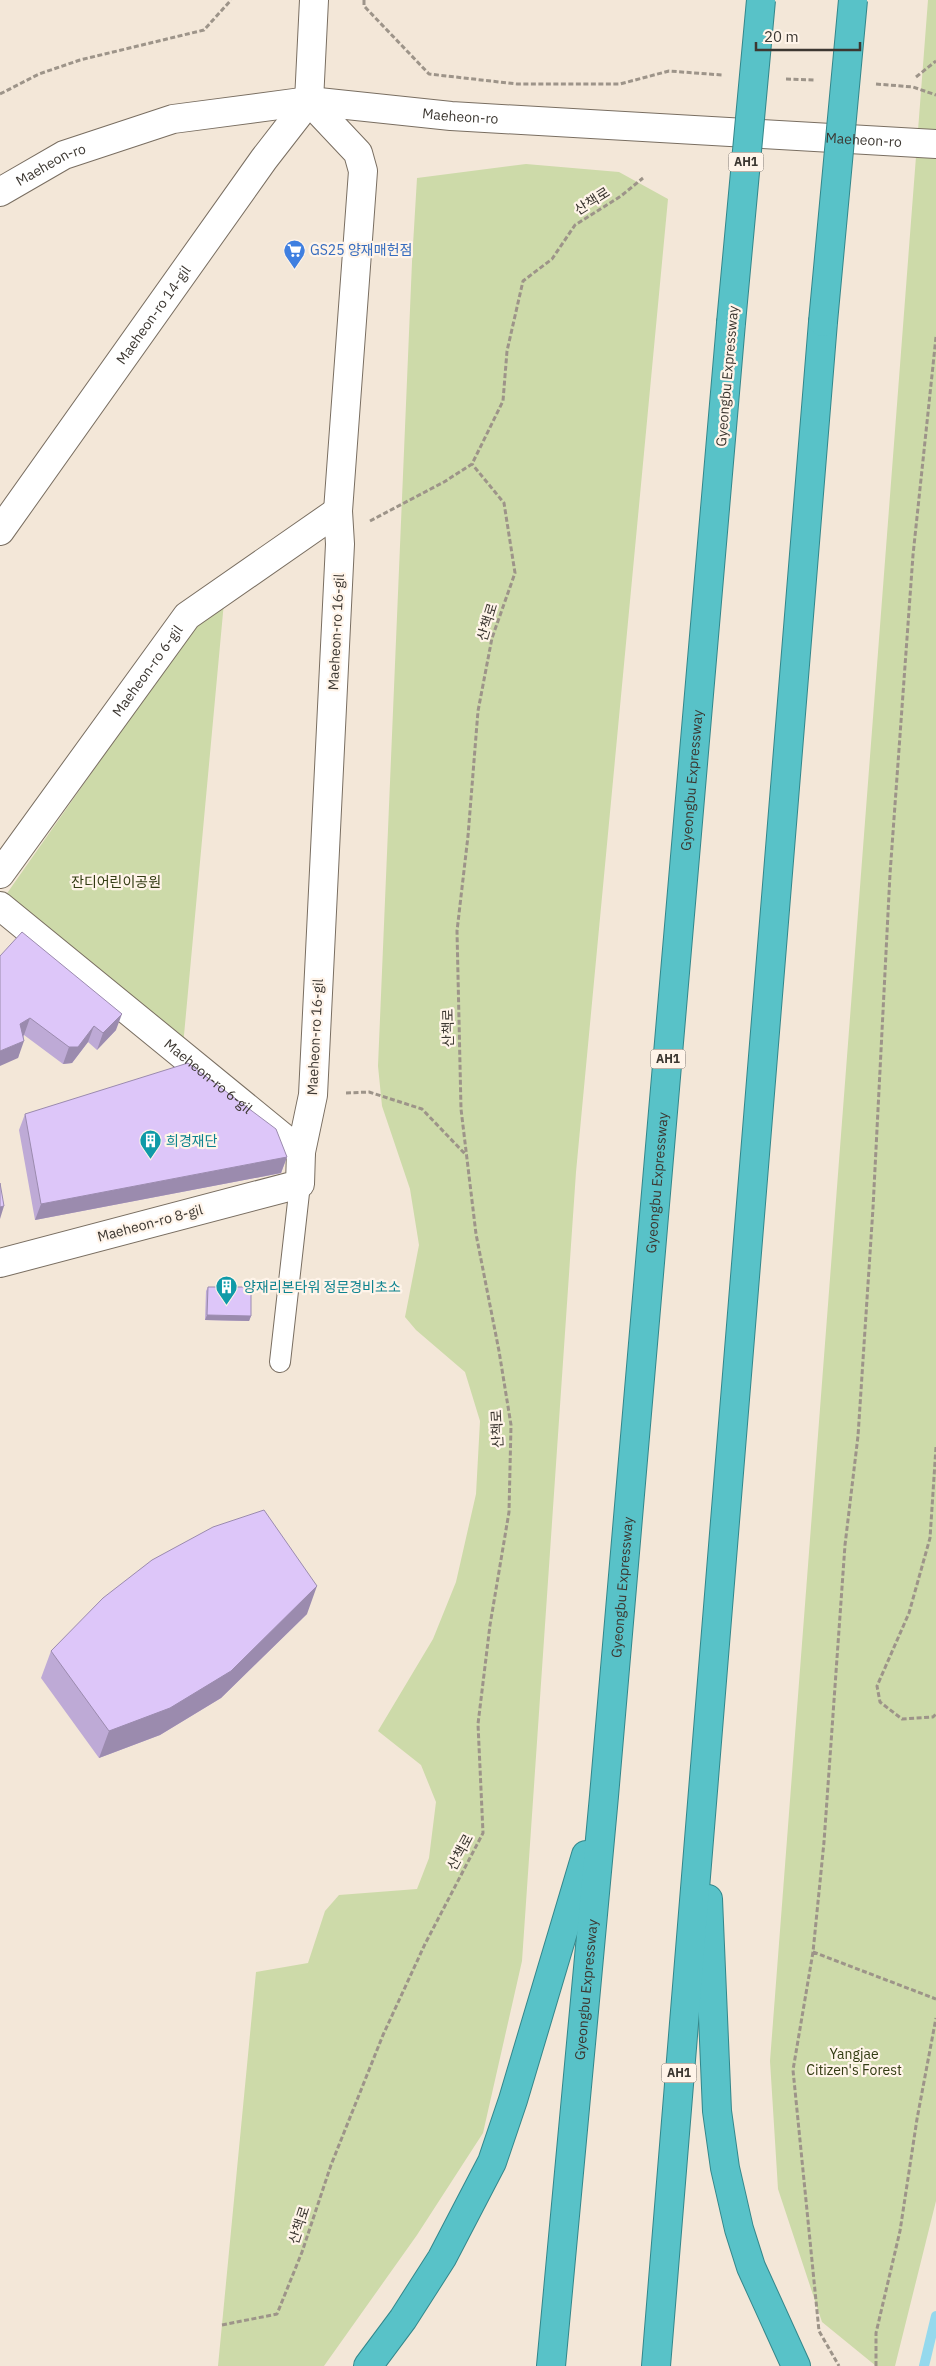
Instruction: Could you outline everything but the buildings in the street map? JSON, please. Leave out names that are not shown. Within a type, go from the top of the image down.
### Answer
[{"type":"highway","name":"Gyeongbu Expressway","points":[[551,2366],[604,1796],[761,0]]},
{"type":"highway","name":"AH1","points":[[656,2366],[702,1780],[823,322],[853,0]]},
{"type":"highway","points":[[702,1780],[717,2111],[724,2168],[739,2229],[751,2267],[796,2366]]},
{"type":"highway","points":[[368,2366],[403,2320],[442,2258],[492,2162],[511,2108],[604,1796]]},
{"type":"street","points":[[309,100],[314,0]]},
{"type":"street","name":"Maeheon-ro","points":[[0,192],[64,154],[173,118],[309,100],[451,116],[936,144]]},
{"type":"street","name":"Maeheon-ro 16-gil","points":[[300,1184],[301,1152],[313,1094],[340,544],[338,511],[364,171],[358,153],[309,100]]},
{"type":"street","name":"Maeheon-ro 14-gil","points":[[0,531],[264,159],[309,100]]},
{"type":"street","name":"Maeheon-ro 6-gil","points":[[0,874],[187,616],[338,511]]},
{"type":"street","name":"Maeheon-ro 6-gil","points":[[0,906],[301,1152]]},
{"type":"street","name":"Maeheon-ro 8-gil","points":[[0,1263],[300,1184]]},
{"type":"lane","points":[[280,1362],[300,1184]]},
{"type":"path","points":[[0,94],[39,74],[80,60],[204,30],[231,0]]},
{"type":"path","points":[[364,0],[364,6],[429,74],[517,84],[620,84],[668,71],[727,75]]},
{"type":"path","points":[[916,77],[936,61]]},
{"type":"path","points":[[776,78],[816,80]]},
{"type":"path","points":[[874,84],[913,87],[936,95]]},
{"type":"path","name":"산책로","points":[[222,2325],[277,2314],[302,2252],[331,2165],[383,2035],[424,1944],[483,1833],[478,1724],[490,1626],[509,1512],[511,1425],[499,1351],[476,1234],[461,1109],[457,931],[468,836],[478,711],[492,638],[515,573],[504,502],[472,464],[503,401],[507,351],[524,281],[552,259],[575,225],[621,196],[643,178]]},
{"type":"path","points":[[839,2366],[819,2332],[793,2070],[813,1952],[824,1842],[844,1555],[858,1436],[877,1139],[890,874],[913,555],[936,338]]},
{"type":"path","points":[[340,544],[365,524],[444,482],[472,464]]},
{"type":"path","points":[[313,1094],[368,1092],[422,1109],[467,1156]]},
{"type":"path","points":[[936,1447],[930,1538],[909,1613],[877,1686],[880,1702],[902,1719],[933,1717],[936,1714]]},
{"type":"path","points":[[813,1952],[936,1999]]},
{"type":"path","points":[[876,2366],[876,2332],[900,2231],[917,2118],[936,2018]]},
{"type":"green space","name":"Yangjae Citizen's Forest","points":[[928,0],[936,0],[936,2201],[895,2366],[876,2366],[822,2322],[778,2189],[770,2061]]},
{"type":"green space","points":[[526,164],[619,172],[668,199],[576,1172],[522,1961],[483,2133],[417,2235],[324,2366],[218,2366],[256,1972],[308,1963],[325,1911],[339,1895],[417,1889],[429,1858],[436,1802],[421,1765],[378,1731],[433,1639],[456,1582],[476,1494],[480,1421],[465,1372],[416,1330],[405,1317],[419,1245],[410,1189],[382,1106],[378,1066],[412,262],[417,178]]},
{"type":"green space","name":"잔디어린이공원","points":[[224,602],[183,1046],[3,899],[194,627]]},
{"type":"waterway","points":[[924,2366],[936,2316]]},
{"type":"place","name":"GS25 양재매헌점","points":[[294,269]]},
{"type":"place","name":"희경재단","points":[[150,1160]]},
{"type":"place","name":"양재리본타워 정문경비초소","points":[[227,1306]]}]
